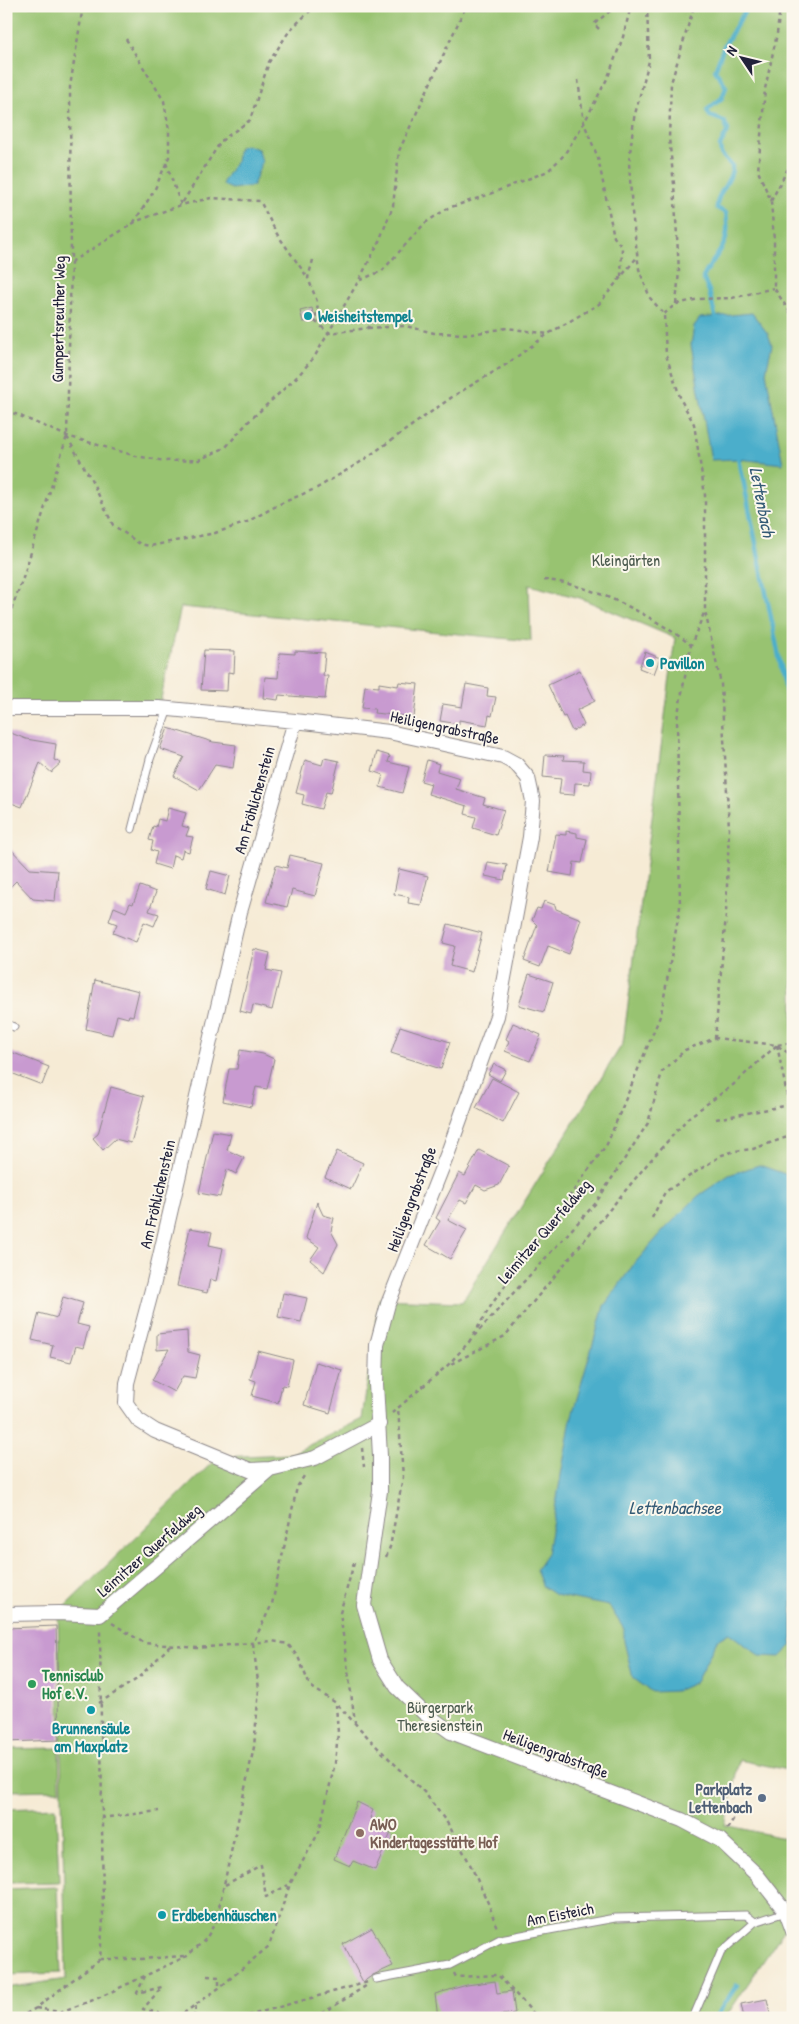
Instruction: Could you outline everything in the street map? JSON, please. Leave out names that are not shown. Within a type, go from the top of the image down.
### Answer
[{"type":"street","name":"Heiligengrabstraße","points":[[6,708],[168,709],[388,732],[503,757],[516,764],[528,778],[533,800],[530,838],[497,1016],[449,1150],[388,1304],[377,1346],[376,1384],[380,1491],[364,1605],[380,1660],[397,1687],[422,1712],[451,1732],[682,1820],[720,1840],[757,1875],[790,1912],[793,1931]]},
{"type":"street","name":"Am Fröhlichenstein","points":[[295,721],[240,912],[154,1282],[128,1383],[126,1403],[138,1420],[155,1431],[250,1470],[270,1469],[315,1458],[378,1424]]},
{"type":"street","name":"Leimitzer Querfeldweg","points":[[6,1614],[58,1613],[100,1615],[270,1469]]},
{"type":"lane","points":[[132,829],[150,759],[168,709]]},
{"type":"lane","points":[[693,2018],[721,1952],[755,1922],[790,1912]]},
{"type":"lane","name":"Am Eisteich","points":[[376,1979],[450,1965],[500,1939],[615,1918],[746,1915],[755,1922]]},
{"type":"path","name":"Gumpertsreuther Weg","points":[[6,624],[23,578],[67,436],[71,262],[70,87],[83,6]]},
{"type":"path","points":[[181,205],[221,141],[250,120],[268,62],[290,30],[315,6]]},
{"type":"path","points":[[6,410],[67,436],[136,456],[165,461],[199,460],[226,447],[248,422],[298,376],[314,356],[359,280],[378,244],[393,206],[399,151],[466,6]]},
{"type":"path","points":[[599,29],[594,24],[619,6]]},
{"type":"path","points":[[359,280],[382,271],[425,223],[448,208],[548,171],[564,154],[584,123],[608,77],[623,37],[631,6]]},
{"type":"path","points":[[647,6],[649,61],[634,118],[629,162],[632,212],[639,270],[650,298],[664,314],[666,355],[680,400],[694,424],[705,495],[705,611],[721,684],[729,828],[726,915],[715,1038]]},
{"type":"path","points":[[676,304],[678,271],[674,184],[669,138],[671,83],[694,6]]},
{"type":"path","points":[[780,6],[777,34],[765,89],[758,171],[770,201],[774,241],[774,288],[793,317]]},
{"type":"path","points":[[126,39],[164,101],[170,130],[169,157],[154,191],[133,224]]},
{"type":"path","points":[[578,80],[584,123],[598,158],[614,237],[622,247],[621,277]]},
{"type":"path","points":[[770,201],[793,158]]},
{"type":"path","points":[[166,163],[181,205]]},
{"type":"path","points":[[71,262],[133,224],[181,205],[211,198],[260,201],[276,234],[308,278],[318,304],[315,321]]},
{"type":"path","points":[[67,436],[91,479],[113,525],[140,544],[150,546],[216,533],[245,523],[282,502],[317,488],[359,462],[455,395],[507,364],[548,334],[599,304],[638,256]]},
{"type":"path","points":[[308,278],[313,260]]},
{"type":"path","points":[[664,314],[676,304],[699,299],[732,298],[774,288]]},
{"type":"path","points":[[368,328],[381,312]]},
{"type":"path","points":[[309,316],[329,333],[406,326],[434,333],[472,334],[507,328],[548,334]]},
{"type":"path","points":[[544,580],[561,581],[593,591],[668,627],[691,645]]},
{"type":"path","points":[[469,1342],[503,1289],[607,1144],[661,1014],[680,907],[677,719],[691,645],[705,611]]},
{"type":"path","name":"Leimitzer Querfeldweg","points":[[378,1424],[448,1365],[596,1204],[648,1123],[662,1072],[685,1050],[715,1038],[777,1045],[793,1042]]},
{"type":"path","points":[[777,1045],[793,1056]]},
{"type":"path","points":[[777,1045],[793,1125]]},
{"type":"path","points":[[448,1365],[505,1336],[649,1162],[689,1117],[732,1085],[777,1045]]},
{"type":"path","points":[[716,1119],[789,1105],[793,1102]]},
{"type":"path","points":[[652,1218],[665,1192],[722,1156],[735,1151],[753,1149],[793,1135]]},
{"type":"path","points":[[36,2008],[60,2012],[96,1999],[187,1956],[206,1939],[216,1921],[254,1747],[259,1688],[253,1643],[272,1604],[297,1487],[315,1458]]},
{"type":"path","points":[[100,1615],[144,1643],[197,1648],[272,1641],[288,1644],[299,1659],[310,1686],[336,1704],[378,1748],[426,1793],[448,1824],[473,1870],[500,1939]]},
{"type":"path","points":[[100,1615],[103,1919],[100,1959]]},
{"type":"path","points":[[100,1703],[137,1679],[170,1645]]},
{"type":"path","points":[[145,1975],[137,1993],[162,1988],[143,2009],[178,2018],[219,1988],[269,1946],[290,1884],[319,1832],[335,1763],[338,1733],[336,1704]]},
{"type":"path","points":[[720,1840],[739,1810]]},
{"type":"path","points":[[101,1818],[160,1811]]},
{"type":"path","points":[[224,1885],[261,1864],[266,1897],[290,1884]]},
{"type":"path","points":[[18,2018],[36,2008],[100,1959],[187,1956]]},
{"type":"path","points":[[450,1965],[456,1977],[498,1975],[538,2018]]},
{"type":"path","points":[[207,1976],[219,1977],[219,1988]]},
{"type":"path","points":[[240,2018],[376,1979]]},
{"type":"path","points":[[315,2018],[376,1979]]},
{"type":"path","points":[[194,2018],[196,2004]]},
{"type":"green space","name":"Bürgerpark Theresienstein","points":[[6,6],[793,6],[793,1771],[739,1760],[725,1825],[793,1840],[793,1917],[725,2018],[6,2018],[6,1988],[66,1979],[58,1613],[218,1457],[291,1454],[362,1419],[379,1299],[462,1302],[623,1043],[675,638],[580,598],[529,585],[531,641],[181,607],[159,708],[6,708]]},
{"type":"green space","points":[[59,1748],[60,1790],[6,1791],[6,1749]]},
{"type":"green space","points":[[56,1807],[59,1882],[6,1883],[6,1809]]},
{"type":"green space","points":[[57,1887],[61,1973],[6,1975],[6,1889]]},
{"type":"water","points":[[246,145],[258,149],[262,161],[253,186],[232,189],[223,185],[223,182],[236,161],[239,147]]},
{"type":"water","points":[[752,313],[768,334],[772,345],[766,372],[783,464],[739,459],[711,460],[691,345],[694,326],[700,318]]},
{"type":"water","name":"Lettenbachsee","points":[[759,1165],[791,1176],[793,1180],[792,1645],[780,1657],[760,1656],[729,1633],[717,1640],[696,1682],[676,1691],[652,1692],[633,1678],[624,1641],[624,1629],[609,1606],[555,1595],[543,1587],[536,1570],[547,1554],[571,1419],[604,1306],[634,1264],[698,1196],[729,1175]]},
{"type":"building","points":[[312,308],[315,321],[303,322],[300,311]]},
{"type":"building","points":[[204,650],[235,651],[234,673],[228,672],[227,691],[201,690]]},
{"type":"building","points":[[295,651],[325,653],[323,676],[328,676],[325,699],[279,695],[278,700],[263,698],[265,677],[278,678],[280,653],[295,654]]},
{"type":"building","name":"Pavillon","points":[[645,652],[660,658],[654,674],[639,668]]},
{"type":"building","points":[[580,670],[595,701],[577,710],[584,725],[572,731],[565,716],[563,717],[548,685]]},
{"type":"building","points":[[399,682],[418,684],[414,717],[374,713],[375,709],[362,708],[365,686],[379,687],[379,683],[398,686]]},
{"type":"building","points":[[466,684],[488,688],[487,696],[496,697],[492,716],[489,715],[487,725],[459,720],[459,724],[440,721],[443,704],[462,707]]},
{"type":"building","points":[[168,728],[213,742],[236,745],[233,768],[215,765],[199,790],[174,776],[184,757],[160,749]]},
{"type":"building","points":[[6,731],[26,739],[56,744],[54,760],[61,763],[52,773],[40,763],[22,807],[6,801]]},
{"type":"building","points":[[377,752],[390,756],[388,762],[409,767],[402,793],[380,787],[383,775],[372,771]]},
{"type":"building","points":[[545,755],[564,756],[563,760],[584,761],[583,770],[591,771],[590,784],[575,783],[574,795],[559,794],[561,779],[543,777]]},
{"type":"building","points":[[324,758],[339,761],[331,793],[326,792],[321,809],[302,804],[304,795],[296,793],[305,760],[322,765]]},
{"type":"building","points":[[427,760],[439,764],[437,771],[460,778],[456,789],[485,798],[483,804],[504,810],[496,835],[473,828],[476,817],[465,814],[467,806],[428,794],[431,784],[421,781]]},
{"type":"building","points":[[168,808],[186,813],[182,826],[189,828],[186,836],[193,837],[189,852],[183,850],[181,858],[173,855],[170,869],[154,864],[157,852],[151,850],[153,841],[149,840],[153,826],[156,827],[158,819],[165,821]]},
{"type":"building","points":[[566,831],[577,833],[577,837],[587,839],[582,863],[574,862],[572,876],[549,872],[556,834],[566,835]]},
{"type":"building","points":[[6,844],[30,869],[58,871],[55,901],[33,899],[16,881],[6,891]]},
{"type":"building","points":[[290,855],[324,863],[315,896],[292,890],[287,907],[266,902],[276,865],[287,868]]},
{"type":"building","points":[[488,862],[507,865],[504,880],[485,876]]},
{"type":"building","points":[[399,869],[428,876],[421,905],[408,903],[409,897],[394,894]]},
{"type":"building","points":[[211,871],[230,876],[225,895],[206,889]]},
{"type":"building","points":[[140,886],[156,892],[149,911],[159,914],[154,926],[144,922],[136,942],[113,933],[117,924],[109,921],[114,907],[126,912],[130,903],[133,904]]},
{"type":"building","points":[[544,901],[555,905],[556,909],[581,919],[569,954],[548,946],[540,967],[524,961],[537,925],[532,920],[537,908],[541,909]]},
{"type":"building","points":[[448,924],[482,933],[472,972],[450,966],[455,946],[443,943]]},
{"type":"building","points":[[254,949],[270,953],[266,970],[281,973],[272,1010],[253,1005],[251,1014],[240,1011]]},
{"type":"building","points":[[529,974],[553,982],[544,1012],[519,1005]]},
{"type":"building","points":[[95,980],[139,991],[133,1016],[129,1015],[128,1018],[117,1015],[112,1035],[86,1029]]},
{"type":"building","points":[[513,1023],[541,1035],[530,1061],[505,1051],[509,1041],[506,1039]]},
{"type":"building","points":[[400,1026],[450,1042],[441,1069],[391,1053]]},
{"type":"building","points":[[6,1050],[49,1067],[42,1085],[6,1071]]},
{"type":"building","points":[[240,1050],[263,1054],[274,1059],[267,1089],[256,1087],[251,1107],[223,1101],[229,1069],[237,1069]]},
{"type":"building","points":[[494,1064],[506,1070],[500,1081],[488,1074]]},
{"type":"building","points":[[492,1078],[519,1092],[503,1123],[476,1108]]},
{"type":"building","points":[[111,1087],[144,1096],[131,1143],[115,1139],[103,1150],[93,1138],[98,1134]]},
{"type":"building","points":[[213,1131],[231,1134],[227,1150],[244,1158],[236,1174],[227,1169],[220,1197],[199,1193]]},
{"type":"building","points":[[479,1150],[509,1166],[499,1185],[485,1190],[476,1185],[466,1203],[460,1200],[448,1220],[467,1230],[450,1259],[426,1245],[440,1221],[436,1218],[459,1173],[465,1176]]},
{"type":"building","points":[[337,1151],[363,1163],[351,1189],[325,1177]]},
{"type":"building","points":[[317,1202],[323,1215],[334,1218],[331,1231],[338,1244],[324,1272],[310,1260],[319,1247],[306,1238]]},
{"type":"building","points":[[190,1228],[212,1232],[209,1245],[223,1248],[216,1281],[210,1279],[207,1293],[177,1286]]},
{"type":"building","points":[[283,1293],[307,1298],[301,1322],[278,1317]]},
{"type":"building","points":[[63,1297],[83,1303],[77,1324],[89,1327],[83,1348],[76,1346],[71,1362],[50,1357],[53,1345],[32,1340],[39,1313],[57,1318]]},
{"type":"building","points":[[187,1331],[188,1352],[200,1355],[195,1378],[183,1376],[174,1392],[152,1380],[169,1349],[157,1350],[157,1334]]},
{"type":"building","points":[[258,1351],[293,1360],[287,1386],[282,1385],[278,1403],[252,1396],[256,1381],[250,1379]]},
{"type":"building","points":[[316,1362],[342,1370],[330,1413],[304,1405]]},
{"type":"building","name":"Tennisclub Hof e.V.","points":[[56,1626],[59,1740],[6,1742],[6,1628]]},
{"type":"building","points":[[357,1802],[373,1810],[370,1818],[393,1828],[375,1870],[353,1861],[350,1866],[334,1859]]},
{"type":"building","points":[[372,1928],[393,1966],[363,1982],[343,1944]]},
{"type":"building","points":[[495,1981],[497,1993],[512,1991],[515,2013],[482,2018],[438,2018],[435,1994],[467,1985]]},
{"type":"building","points":[[767,1999],[771,2018],[744,2018],[741,2004]]},
{"type":"waterway","points":[[715,316],[709,291],[703,278],[725,242],[727,234],[726,213],[717,208],[717,202],[730,177],[732,166],[721,154],[720,146],[728,130],[724,121],[710,116],[707,110],[722,98],[726,87],[715,70],[724,46],[748,6]]},
{"type":"waterway","name":"Lettenbach","points":[[739,459],[793,726]]},
{"type":"waterway","name":"Lettenbach","points":[[715,2018],[737,1985]]},
{"type":"place","name":"Weisheitstempel","points":[[308,316]]},
{"type":"place","name":"Pavillon","points":[[650,663]]},
{"type":"place","name":"Tennisclub Hof e.V.","points":[[32,1684]]},
{"type":"place","name":"Brunnensäule am Maxplatz","points":[[91,1710]]},
{"type":"place","name":"Parkplatz Lettenbach","points":[[762,1798]]},
{"type":"place","name":"AWO Kindertagesstätte Hof","points":[[360,1833]]},
{"type":"place","name":"Erdbebenhäuschen","points":[[162,1915]]},
{"type":"park label","name":"Kleingärten","points":[[626,560]]}]
